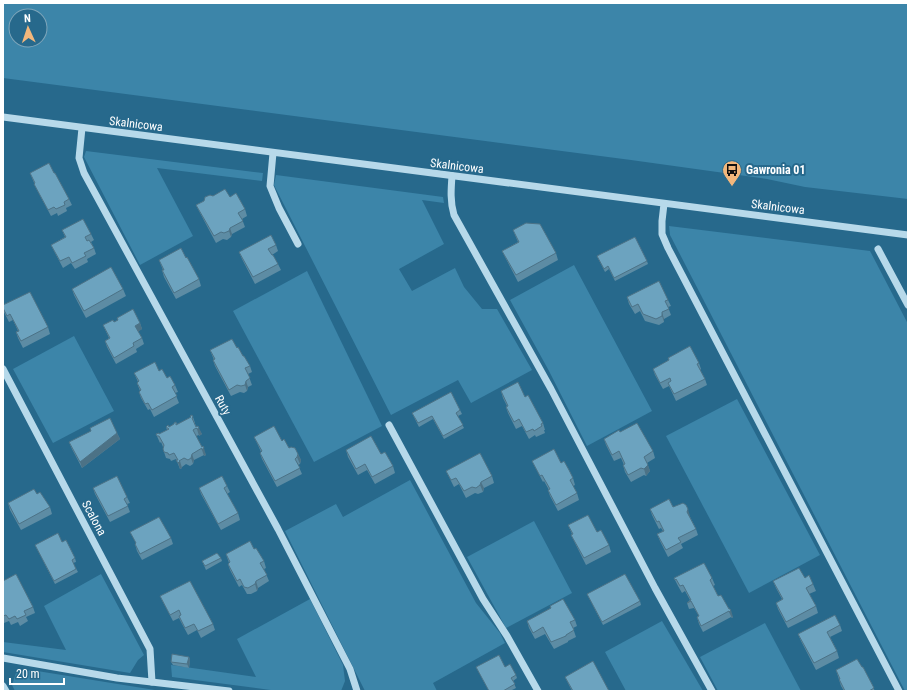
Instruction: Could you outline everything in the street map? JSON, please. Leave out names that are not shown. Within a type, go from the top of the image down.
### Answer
[{"type":"street","name":"Skalnicowa","points":[[3,117],[908,235]]},
{"type":"street","name":"Ruty","points":[[82,128],[79,158],[84,173],[278,529],[350,669],[357,691]]},
{"type":"street","points":[[272,153],[270,186],[279,208],[298,244]]},
{"type":"street","points":[[452,176],[450,194],[451,207],[454,215],[551,389],[655,588],[712,691]]},
{"type":"street","points":[[664,204],[662,234],[668,248],[899,691]]},
{"type":"street","points":[[878,249],[908,305]]},
{"type":"street","name":"Scalona","points":[[3,369],[150,648],[152,682]]},
{"type":"street","points":[[390,425],[483,599],[507,636],[538,691]]},
{"type":"street","points":[[3,658],[117,678],[201,689],[229,691]]},
{"type":"street","points":[[3,686],[6,691]]},
{"type":"shaded area","points":[[3,3],[908,3],[908,199],[805,187],[767,179],[3,78]]},
{"type":"shaded area","points":[[86,151],[263,173],[262,181],[157,168],[193,236],[140,265],[84,157]]},
{"type":"shaded area","points":[[276,175],[443,197],[444,203],[422,200],[444,244],[399,269],[412,291],[455,268],[464,287],[482,309],[497,309],[532,370],[471,403],[458,380],[391,415],[274,185]]},
{"type":"shaded area","points":[[669,226],[870,251],[908,324],[908,691],[905,691],[670,235]]},
{"type":"shaded area","points":[[574,265],[652,411],[587,446],[549,371],[510,300]]},
{"type":"shaded area","points":[[307,271],[382,426],[314,462],[233,311]]},
{"type":"shaded area","points":[[74,336],[114,411],[53,443],[13,369]]},
{"type":"shaded area","points":[[737,399],[820,555],[749,593],[666,436]]},
{"type":"shaded area","points":[[410,480],[476,603],[500,633],[505,643],[433,683],[437,691],[365,691],[285,531],[336,504],[343,517]]},
{"type":"shaded area","points":[[534,521],[572,593],[506,628],[467,557]]},
{"type":"shaded area","points":[[101,574],[144,655],[138,660],[130,673],[3,652],[3,642],[66,650],[44,606]]},
{"type":"shaded area","points":[[310,599],[343,665],[345,681],[341,691],[278,691],[172,677],[171,665],[256,677],[237,639]]},
{"type":"shaded area","points":[[662,621],[703,691],[626,691],[605,652]]},
{"type":"shaded area","points":[[765,623],[801,691],[718,691],[700,657]]},
{"type":"shaded area","points":[[31,670],[161,691],[15,691],[12,685],[16,673]]},
{"type":"building","points":[[49,163],[69,199],[64,202],[65,205],[56,209],[54,207],[48,210],[34,184],[35,183],[30,173]]},
{"type":"building","points":[[225,189],[230,197],[236,193],[245,209],[238,213],[243,221],[230,228],[229,231],[224,233],[221,232],[214,236],[196,205],[204,201],[205,197],[210,195],[213,196]]},
{"type":"building","points":[[83,219],[91,234],[85,237],[94,248],[84,253],[86,256],[72,263],[69,257],[60,261],[51,245],[66,237],[62,230]]},
{"type":"building","points":[[526,223],[540,224],[556,253],[516,275],[502,251],[519,242],[513,230]]},
{"type":"building","points":[[271,235],[276,245],[268,249],[278,264],[253,277],[239,252]]},
{"type":"building","points":[[635,237],[647,261],[614,278],[608,266],[604,269],[597,256]]},
{"type":"building","points":[[181,248],[199,279],[174,293],[162,270],[164,270],[159,260]]},
{"type":"building","points":[[111,267],[123,289],[84,311],[72,289]]},
{"type":"building","points":[[659,281],[668,300],[665,301],[669,309],[662,312],[662,316],[656,319],[643,314],[638,304],[632,307],[627,297]]},
{"type":"building","points":[[30,292],[48,327],[21,341],[16,332],[19,331],[10,314],[7,316],[3,305]]},
{"type":"building","points":[[133,309],[140,323],[135,326],[142,338],[133,343],[134,346],[114,358],[105,341],[110,338],[103,325],[113,320],[114,322],[118,320],[117,318]]},
{"type":"building","points":[[232,339],[250,366],[245,368],[250,378],[246,381],[245,385],[237,385],[229,390],[213,360],[215,359],[210,350]]},
{"type":"building","points":[[690,346],[705,379],[674,394],[668,383],[671,381],[670,378],[660,383],[653,369],[669,360],[668,358]]},
{"type":"building","points":[[155,362],[159,371],[162,369],[167,378],[170,376],[175,385],[172,387],[177,396],[152,410],[148,403],[145,404],[139,392],[141,390],[137,383],[139,381],[134,373]]},
{"type":"building","points":[[518,382],[525,397],[528,395],[543,423],[541,424],[542,426],[534,431],[533,429],[526,432],[519,419],[514,422],[506,407],[508,406],[501,391]]},
{"type":"building","points":[[451,392],[460,410],[456,413],[463,425],[443,436],[432,416],[418,423],[412,413]]},
{"type":"building","points":[[192,415],[196,427],[198,426],[199,428],[193,430],[204,448],[192,454],[191,458],[188,460],[184,458],[178,463],[174,453],[169,455],[168,453],[164,452],[164,445],[159,436],[156,434],[169,429],[166,427],[168,425],[169,427],[176,422],[176,425]]},
{"type":"building","points":[[110,418],[117,433],[80,462],[69,442],[91,431],[90,428]]},
{"type":"building","points":[[637,423],[653,451],[644,457],[648,465],[644,469],[641,468],[628,475],[619,451],[612,455],[604,439],[619,430],[620,432]]},
{"type":"building","points":[[274,426],[282,441],[284,439],[289,448],[295,448],[298,454],[295,459],[300,468],[275,481],[260,453],[262,451],[254,437]]},
{"type":"building","points":[[371,436],[381,454],[385,452],[393,466],[372,477],[365,464],[356,469],[346,450]]},
{"type":"building","points":[[554,449],[561,463],[564,461],[569,470],[573,478],[570,480],[577,493],[556,505],[548,490],[550,489],[542,475],[540,476],[532,461]]},
{"type":"building","points":[[480,453],[492,476],[481,482],[476,488],[472,487],[464,491],[456,478],[451,480],[446,471]]},
{"type":"building","points":[[117,476],[127,497],[124,499],[128,506],[108,516],[93,488]]},
{"type":"building","points":[[222,476],[227,486],[224,488],[238,513],[218,524],[199,488]]},
{"type":"building","points":[[34,489],[37,494],[40,492],[50,507],[19,524],[8,503]]},
{"type":"building","points":[[669,499],[673,507],[683,503],[686,505],[688,509],[687,512],[696,529],[678,538],[681,542],[666,550],[657,534],[664,531],[650,509]]},
{"type":"building","points":[[588,515],[597,532],[601,530],[609,545],[584,558],[571,535],[573,534],[568,525]]},
{"type":"building","points":[[159,517],[171,538],[140,554],[130,532]]},
{"type":"building","points":[[58,533],[62,542],[66,540],[75,558],[72,560],[76,569],[54,581],[35,545]]},
{"type":"building","points":[[250,541],[254,549],[256,548],[264,561],[260,563],[267,575],[256,581],[255,584],[248,588],[244,587],[240,579],[237,581],[228,564],[230,562],[226,554]]},
{"type":"building","points":[[217,553],[221,558],[205,566],[202,561]]},
{"type":"building","points":[[704,563],[712,578],[710,580],[718,596],[721,595],[731,610],[701,626],[697,617],[699,616],[691,601],[687,603],[691,600],[683,585],[680,586],[674,578]]},
{"type":"building","points":[[799,568],[805,578],[809,575],[813,584],[806,588],[816,606],[786,622],[776,603],[783,599],[773,581]]},
{"type":"building","points":[[16,574],[33,607],[24,611],[26,615],[17,619],[15,616],[9,619],[6,615],[3,616],[3,581]]},
{"type":"building","points":[[625,574],[640,601],[602,622],[587,594]]},
{"type":"building","points":[[190,581],[213,624],[198,631],[194,624],[185,628],[179,616],[181,615],[179,610],[170,615],[160,596]]},
{"type":"building","points":[[563,599],[575,620],[570,622],[574,630],[566,636],[551,642],[543,627],[533,633],[527,621],[551,608],[550,606]]},
{"type":"building","points":[[835,615],[840,625],[827,632],[837,651],[814,663],[798,634]]},
{"type":"building","points":[[172,654],[189,657],[187,664],[171,662]]},
{"type":"building","points":[[499,655],[505,667],[510,664],[516,675],[511,678],[515,684],[503,691],[489,691],[476,667]]},
{"type":"building","points":[[857,659],[874,688],[869,691],[845,691],[836,670]]},
{"type":"building","points":[[593,661],[609,691],[573,691],[565,677]]},
{"type":"place","name":"Gawronia 01","points":[[732,187]]}]
